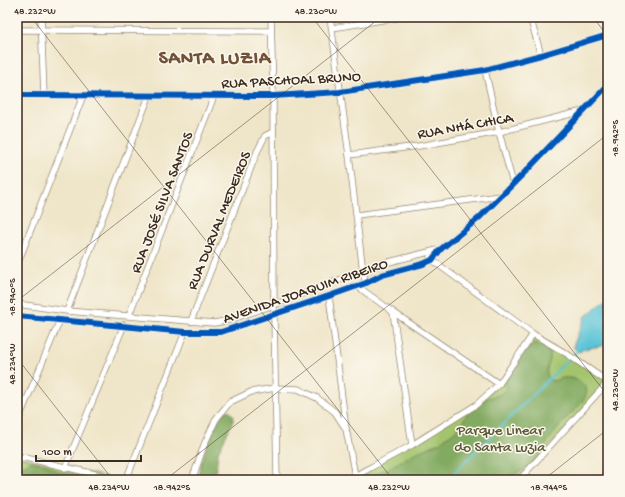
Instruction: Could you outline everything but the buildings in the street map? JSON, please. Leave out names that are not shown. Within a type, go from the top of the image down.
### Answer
[{"type":"street","points":[[41,17],[44,95]]},
{"type":"street","points":[[271,17],[277,480]]},
{"type":"street","points":[[330,17],[357,215],[363,272],[366,283]]},
{"type":"street","points":[[332,28],[401,17]]},
{"type":"street","points":[[530,17],[541,55]]},
{"type":"street","points":[[17,30],[271,31]]},
{"type":"street","name":"RUA PASCHOAL BRUNO","points":[[17,95],[273,96],[340,92],[485,70],[541,55],[608,34]]},
{"type":"street","points":[[485,70],[513,184]]},
{"type":"street","points":[[432,260],[441,249],[478,218],[513,184],[608,85]]},
{"type":"street","points":[[17,265],[83,96]]},
{"type":"street","points":[[67,311],[149,96]]},
{"type":"street","name":"RUA JOSÉ SILVA SANTOS","points":[[129,315],[214,96]]},
{"type":"street","name":"RUA NHÁ CHICA","points":[[349,155],[419,146],[499,132],[583,111]]},
{"type":"street","name":"RUA DURVAL MEDEIROS","points":[[191,321],[257,152],[265,136],[273,132]]},
{"type":"street","points":[[357,215],[500,196]]},
{"type":"street","name":"AVENIDA JOAQUIM RIBEIRO","points":[[17,304],[67,311],[214,323],[226,321],[274,305],[381,264],[441,249]]},
{"type":"street","points":[[427,252],[432,260],[533,334],[575,359],[608,382],[519,480]]},
{"type":"street","name":"AVENIDA JOAQUIM RIBEIRO","points":[[17,316],[185,332],[221,332],[274,316],[366,283],[382,275],[401,271],[432,260]]},
{"type":"street","points":[[357,286],[499,384]]},
{"type":"street","points":[[329,296],[346,429],[356,476]]},
{"type":"street","points":[[393,312],[412,445]]},
{"type":"street","points":[[17,423],[60,320]]},
{"type":"street","points":[[65,468],[124,325]]},
{"type":"street","points":[[126,480],[185,332]]},
{"type":"street","points":[[345,480],[356,476],[412,445],[476,405],[499,384],[533,334]]},
{"type":"street","points":[[192,480],[204,445],[216,419],[230,402],[251,392],[275,388],[298,389],[317,398],[334,412],[346,429]]},
{"type":"street","points":[[17,456],[121,480]]},
{"type":"street","points":[[602,480],[608,474]]},
{"type":"green space","name":"Parque Linear do Santa Luzia","points":[[533,334],[608,382],[519,480],[345,480],[355,476],[476,405],[499,384]]},
{"type":"green space","name":"Parque Linear do Santa Luzia","points":[[535,343],[545,347],[549,352],[550,357],[547,372],[552,381],[563,378],[575,379],[584,385],[587,391],[584,400],[562,423],[529,467],[506,480],[362,480],[389,468],[415,453],[439,443],[460,427],[468,412],[487,398],[504,392],[506,388],[505,381],[519,358]]},
{"type":"green space","points":[[228,410],[234,416],[233,421],[218,452],[216,470],[211,480],[197,480],[204,453],[212,432],[222,415]]},
{"type":"green space","points":[[17,456],[121,480],[17,480]]},
{"type":"green space","points":[[30,461],[47,465],[59,472],[72,473],[95,480],[17,480],[17,465],[24,466]]},
{"type":"water","points":[[608,299],[608,344],[579,352],[574,348],[574,344],[585,317]]},
{"type":"waterway","points":[[447,480],[579,349]]},
{"type":"cycle path","points":[[17,95],[273,96],[340,92],[485,70],[608,35]]},
{"type":"cycle path","points":[[17,316],[185,332],[221,332],[366,283],[382,275],[423,264],[432,260],[441,249],[479,218],[608,85]]},
{"type":"district","name":"SANTA LUZIA","points":[[215,56]]}]
